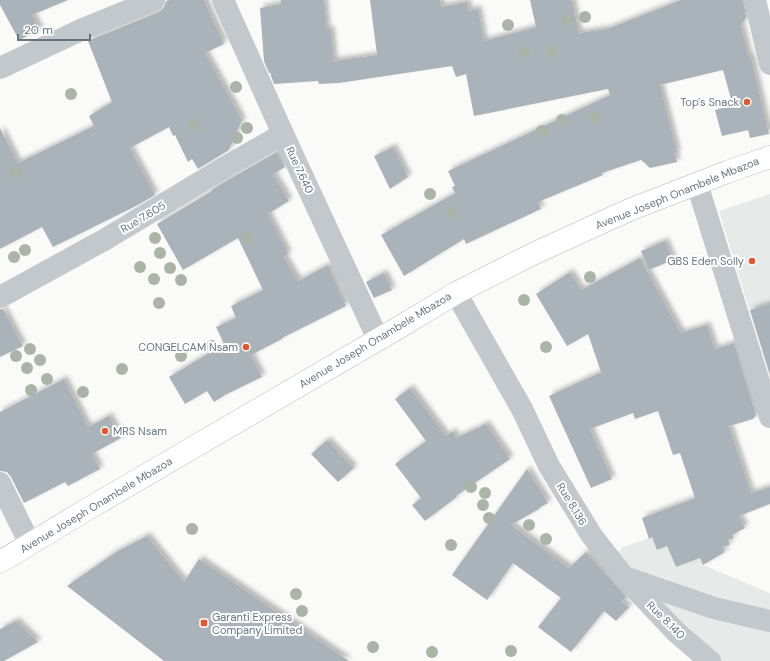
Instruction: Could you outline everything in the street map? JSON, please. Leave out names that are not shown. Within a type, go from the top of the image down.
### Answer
[{"type":"main road","name":"Avenue Joseph Onambele Mbazoa","points":[[0,562],[456,293],[533,254],[629,210],[770,157]]},
{"type":"street","points":[[0,68],[83,29],[154,0]]},
{"type":"street","name":"Rue 7.640","points":[[223,0],[378,339]]},
{"type":"street","points":[[755,0],[770,64]]},
{"type":"street","name":"Rue 7.605","points":[[0,297],[104,240],[283,134]]},
{"type":"street","points":[[697,184],[770,417]]},
{"type":"street","name":"Rue 8.136","points":[[456,293],[522,409],[549,466],[592,536],[624,577]]},
{"type":"street","points":[[0,483],[30,544]]},
{"type":"street","points":[[624,577],[714,608],[770,621]]},
{"type":"street","name":"Rue 8.140","points":[[624,577],[676,632],[708,660]]},
{"type":"shaded area","name":"GBS Eden Solly","points":[[770,194],[770,378],[719,211]]},
{"type":"shaded area","points":[[652,537],[657,550],[667,546],[676,567],[700,558],[703,565],[770,593],[770,661],[719,661],[613,559],[623,547]]},
{"type":"building","points":[[0,0],[68,0],[32,15],[40,30],[19,40],[0,5]]},
{"type":"building","points":[[204,0],[224,44],[205,53],[242,120],[229,150],[198,169],[192,159],[188,162],[175,135],[173,136],[169,127],[130,148],[155,195],[53,247],[42,227],[0,249],[0,128],[18,163],[94,126],[89,116],[112,102],[88,41],[159,12],[164,7],[166,1]]},
{"type":"building","points":[[281,0],[324,0],[327,30],[331,30],[334,61],[377,55],[370,0],[440,0],[441,7],[467,2],[469,11],[478,9],[484,41],[536,27],[530,0],[572,0],[579,33],[607,29],[681,0],[743,0],[746,17],[741,26],[749,57],[751,57],[769,134],[750,138],[748,130],[722,136],[715,110],[733,106],[723,70],[660,85],[677,152],[675,153],[677,162],[650,168],[641,160],[602,173],[603,175],[538,202],[541,209],[466,244],[464,239],[404,276],[381,235],[455,193],[452,187],[455,186],[448,171],[610,95],[608,89],[474,116],[466,74],[456,77],[452,66],[339,83],[319,84],[318,81],[274,84],[271,73],[269,73],[264,61],[260,8],[281,4]]},
{"type":"building","points":[[393,147],[408,177],[390,189],[374,156]]},
{"type":"building","points":[[277,152],[285,167],[273,174],[289,201],[268,214],[288,254],[284,257],[298,281],[328,265],[346,306],[251,355],[262,377],[214,402],[207,391],[185,404],[169,377],[224,344],[216,327],[236,318],[231,306],[263,290],[238,238],[183,270],[157,224],[212,191],[211,190]]},
{"type":"building","points":[[665,241],[673,260],[649,270],[641,251]]},
{"type":"building","points":[[640,258],[681,333],[707,325],[715,349],[734,343],[756,415],[753,419],[729,426],[751,493],[770,487],[770,504],[739,516],[745,528],[732,535],[734,538],[728,540],[730,545],[722,547],[725,552],[703,565],[700,558],[676,567],[667,546],[657,550],[652,537],[649,539],[642,518],[695,498],[680,453],[673,455],[658,411],[635,419],[633,413],[590,429],[612,479],[591,488],[549,396],[601,372],[588,334],[567,346],[536,294],[570,272],[581,290]]},
{"type":"building","points":[[384,273],[392,290],[374,298],[366,282]]},
{"type":"building","points":[[770,304],[770,375],[750,310]]},
{"type":"building","points":[[0,309],[3,309],[23,346],[0,357]]},
{"type":"building","points":[[64,379],[88,427],[109,416],[121,438],[92,454],[100,469],[68,486],[65,482],[24,503],[11,477],[7,472],[0,471],[0,412]]},
{"type":"building","points":[[410,388],[446,436],[453,431],[456,438],[486,424],[510,459],[456,496],[457,497],[425,521],[412,505],[421,498],[395,464],[426,441],[395,399]]},
{"type":"building","points":[[327,440],[354,468],[338,482],[311,454]]},
{"type":"building","points":[[527,469],[548,503],[511,525],[569,568],[586,552],[626,597],[622,602],[629,607],[616,621],[604,611],[571,652],[538,627],[561,598],[513,563],[487,600],[452,575]]},
{"type":"building","name":"Garanti Express Company Limited","points":[[147,536],[184,582],[199,559],[349,661],[164,661],[67,586],[116,552]]},
{"type":"building","points":[[16,621],[38,642],[4,661],[0,661],[0,629]]},
{"type":"place","name":"Top's Snack","points":[[747,102]]},
{"type":"place","name":"GBS Eden Solly","points":[[752,261]]},
{"type":"place","name":"CONGELCAM Nsam","points":[[246,347]]},
{"type":"place","name":"MRS Nsam","points":[[105,431]]},
{"type":"place","name":"Garanti Express Company Limited","points":[[204,623]]}]
